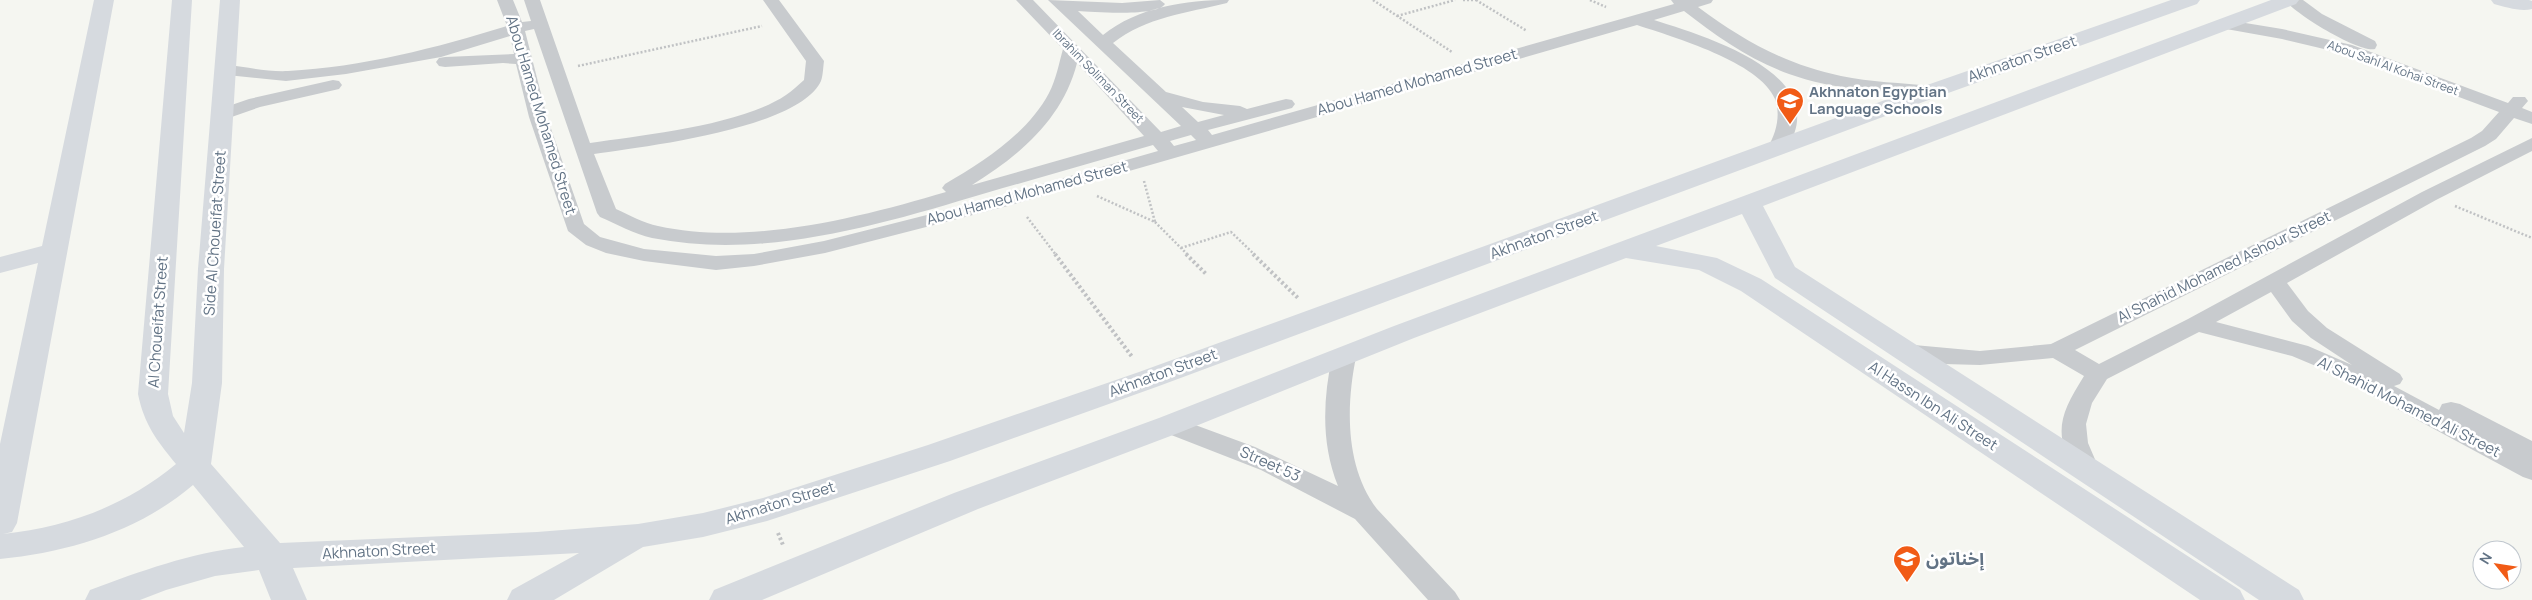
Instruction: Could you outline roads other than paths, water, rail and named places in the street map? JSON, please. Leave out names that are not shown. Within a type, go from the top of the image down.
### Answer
[{"type":"main road","points":[[0,523],[104,0]]},
{"type":"main road","name":"Al Choueifat Street","points":[[182,0],[153,394],[158,416],[169,435],[271,556],[290,600]]},
{"type":"main road","name":"Side Al Choueifat Street","points":[[195,466],[207,383],[211,269],[230,0]]},
{"type":"main road","name":"Akhnaton Street","points":[[103,600],[157,579],[215,563],[271,556],[537,544],[638,536],[703,525],[768,509],[938,453],[1148,379],[1778,147],[2189,0]]},
{"type":"main road","points":[[727,600],[966,501],[1170,425],[1404,332],[2289,0]]},
{"type":"main road","points":[[2501,0],[2523,4]]},
{"type":"main road","name":"Al Hassn Ibn Ali Street","points":[[1749,202],[1784,272],[2087,471],[2174,546],[2227,600]]},
{"type":"main road","name":"Al Hassn Ibn Ali Street","points":[[1624,250],[1684,258],[1708,264],[1751,285],[1792,314],[2174,546],[2286,600]]},
{"type":"main road","points":[[0,265],[55,251]]},
{"type":"main road","points":[[1751,285],[1746,273],[1750,268],[1759,266],[1784,272]]},
{"type":"main road","points":[[0,547],[48,541],[105,523],[157,496],[195,466]]},
{"type":"main road","points":[[525,600],[638,536]]},
{"type":"street","name":"Abou Hamed Mohamed Street","points":[[505,0],[516,28],[538,117],[575,227],[593,241],[614,248],[644,255],[716,264],[754,260],[825,247],[1014,198],[1638,20],[1691,2]]},
{"type":"street","name":"Abou Hamed Mohamed Street","points":[[532,0],[583,150],[607,213],[639,230],[725,239],[762,238],[866,219],[1536,36],[1658,0]]},
{"type":"street","points":[[583,150],[727,126],[757,117],[799,95],[813,84],[818,71],[815,61],[771,0]]},
{"type":"street","name":"Ibrahim Soliman Street","points":[[1024,0],[1171,153]]},
{"type":"street","points":[[1059,3],[1122,8],[1180,0]]},
{"type":"street","points":[[1104,43],[1116,32],[1136,21],[1221,0]]},
{"type":"street","name":"Abou Sahl Al Kohai Street","points":[[2293,0],[2316,17],[2370,46],[2520,106],[2532,118]]},
{"type":"street","points":[[1691,2],[1720,32],[1760,55],[1795,70],[1842,82],[1932,91]]},
{"type":"street","name":"Ibrahim Soliman Street","points":[[1059,3],[1209,142]]},
{"type":"street","points":[[1616,12],[1700,40],[1762,73],[1784,98],[1787,127],[1778,147]]},
{"type":"street","points":[[226,70],[286,76],[346,69],[441,52],[516,28],[541,23]]},
{"type":"street","name":"Abou Sahl Al Kohai Street","points":[[2221,24],[2282,34],[2346,49],[2520,106]]},
{"type":"street","points":[[923,204],[986,166],[1014,144],[1043,116],[1059,92],[1072,48]]},
{"type":"street","points":[[223,114],[255,102],[428,64],[467,60],[523,60]]},
{"type":"street","points":[[1159,96],[1203,107],[1254,112]]},
{"type":"street","name":"Al Shahid Mohamed Ashour Street","points":[[1902,350],[1964,359],[2018,357],[2057,350],[2478,142],[2489,135],[2520,106]]},
{"type":"street","name":"Al Shahid Mohamed Ashour Street","points":[[2098,374],[2196,324],[2429,196],[2532,144]]},
{"type":"street","points":[[614,248],[639,230]]},
{"type":"street","name":"Al Shahid Mohamed Ali Street","points":[[2275,281],[2300,316],[2346,351],[2399,383],[2532,452]]},
{"type":"street","name":"Al Shahid Mohamed Ali Street","points":[[2196,324],[2283,346],[2331,364],[2532,471]]},
{"type":"street","points":[[2057,350],[2098,374],[2080,403],[2073,424],[2075,443],[2087,471]]},
{"type":"street","name":"Street 53","points":[[1344,357],[1337,385],[1335,415],[1339,446],[1349,478],[1365,512],[1445,600]]},
{"type":"street","name":"Street 53","points":[[1170,425],[1210,438],[1280,467],[1365,512]]},
{"type":"place","name":"Akhnaton Egyptian Language Schools","points":[[1790,125]]},
{"type":"place","name":"إخناتون","points":[[1907,583]]}]
